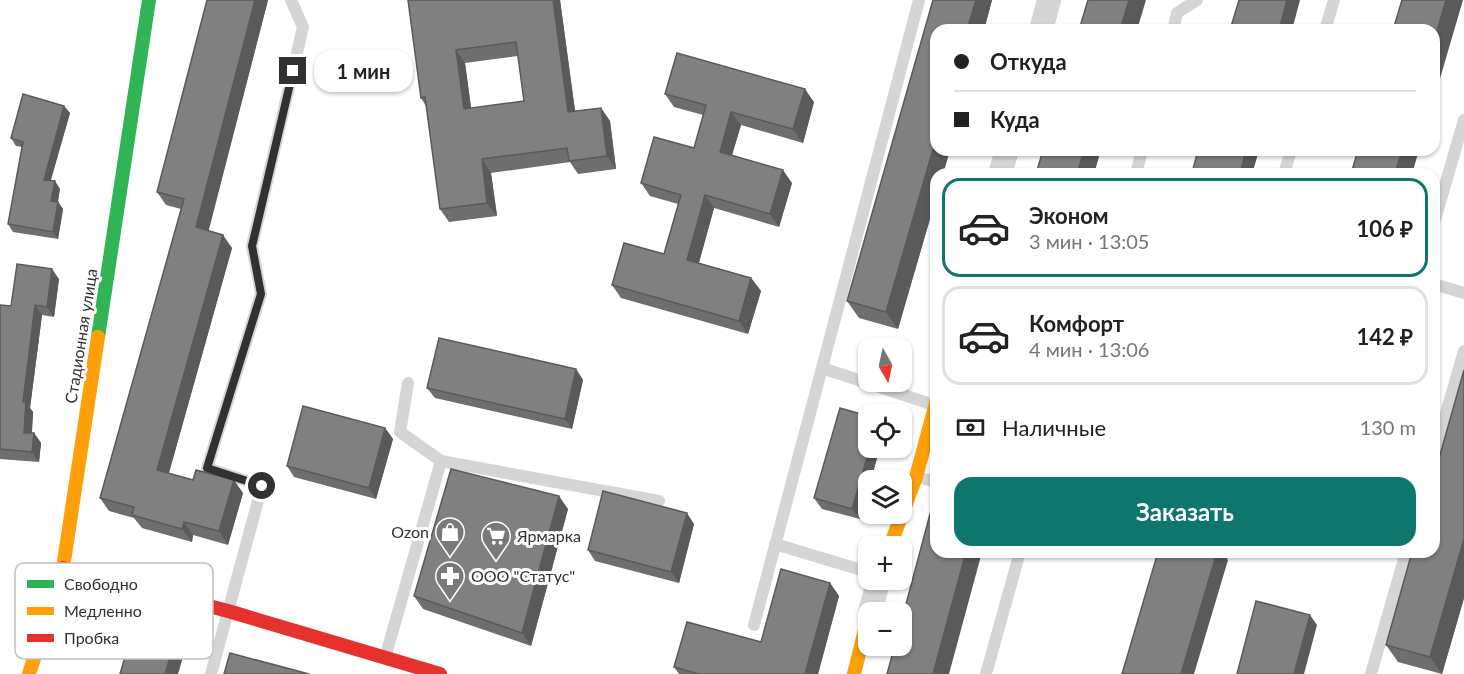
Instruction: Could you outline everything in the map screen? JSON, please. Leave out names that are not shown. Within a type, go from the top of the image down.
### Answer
[{"type":"street","name":"Стадионная улица","points":[[64,563],[149,0]]},
{"type":"street","points":[[1043,24],[1049,0]]},
{"type":"street","points":[[894,536],[915,477],[930,425]]},
{"type":"street","points":[[213,607],[440,674]]},
{"type":"street","points":[[854,674],[858,656]]},
{"type":"street","name":"Стадионная улица","points":[[29,674],[34,659]]},
{"type":"lane","points":[[211,674],[262,486],[207,468],[261,294],[252,246],[303,27],[291,0]]},
{"type":"lane","points":[[754,625],[919,0]]},
{"type":"lane","points":[[1175,24],[1178,13],[1197,0]]},
{"type":"lane","points":[[1327,24],[1334,0]]},
{"type":"lane","points":[[1440,202],[1464,120]]},
{"type":"lane","points":[[1440,286],[1464,293]]},
{"type":"lane","points":[[1440,434],[1464,351]]},
{"type":"lane","points":[[822,368],[930,402]]},
{"type":"lane","points":[[408,383],[400,432],[441,461],[659,501]]},
{"type":"lane","points":[[385,659],[441,461]]},
{"type":"lane","points":[[915,477],[930,481]]},
{"type":"lane","points":[[775,544],[858,569]]},
{"type":"lane","points":[[986,674],[1018,558]]},
{"type":"lane","points":[[1371,674],[1404,558]]},
{"type":"building","points":[[207,0],[255,0],[196,227],[223,235],[157,470],[193,480],[196,470],[234,480],[219,531],[184,522],[182,529],[132,515],[134,507],[100,498],[184,199],[157,192]]},
{"type":"building","points":[[408,0],[553,0],[568,112],[601,108],[607,156],[569,161],[567,148],[482,159],[487,203],[440,209],[425,97],[421,98]],"holes":[[[516,42],[524,101],[464,109],[456,50]]]},
{"type":"building","points":[[933,0],[976,0],[969,24],[930,24],[931,156],[886,312],[847,301]]},
{"type":"building","points":[[1088,0],[1129,0],[1122,24],[1081,24]]},
{"type":"building","points":[[1239,0],[1287,0],[1281,24],[1232,24]]},
{"type":"building","points":[[1402,0],[1446,0],[1439,24],[1395,24]]},
{"type":"building","points":[[677,53],[805,89],[793,129],[731,112],[720,152],[783,170],[770,214],[705,195],[687,260],[751,278],[739,321],[612,285],[624,243],[664,254],[681,195],[641,183],[654,137],[694,148],[706,105],[665,94]]},
{"type":"building","points":[[23,94],[64,106],[44,180],[55,181],[51,201],[58,202],[53,232],[8,224],[23,142],[11,138]]},
{"type":"building","points":[[1041,156],[1082,156],[1079,168],[1038,168]]},
{"type":"building","points":[[1196,156],[1244,156],[1242,168],[1193,168]]},
{"type":"building","points":[[1356,156],[1400,156],[1397,168],[1353,168]]},
{"type":"building","points":[[17,264],[52,269],[47,307],[35,305],[23,402],[26,402],[24,433],[34,433],[32,452],[0,449],[0,305],[11,306]]},
{"type":"building","points":[[439,338],[576,369],[565,419],[427,388]]},
{"type":"building","points":[[1464,370],[1464,539],[1430,657],[1386,645],[1410,558],[1440,558],[1440,455]]},
{"type":"building","points":[[303,406],[385,428],[369,488],[287,466]]},
{"type":"building","points":[[840,408],[858,413],[858,458],[867,458],[863,470],[858,470],[858,488],[852,509],[814,498]]},
{"type":"building","points":[[451,469],[559,496],[522,633],[414,596]]},
{"type":"building","points":[[603,491],[687,513],[671,572],[588,550]]},
{"type":"building","points":[[930,514],[930,558],[964,558],[933,674],[887,674],[892,656],[912,656],[912,602],[907,602],[910,590],[912,590],[912,582]]},
{"type":"building","points":[[1156,558],[1215,558],[1181,674],[1122,674]]},
{"type":"building","points":[[781,569],[830,583],[805,674],[699,674],[674,667],[687,622],[761,642]]},
{"type":"building","points":[[1256,601],[1310,615],[1294,674],[1237,674]]},
{"type":"building","points":[[230,653],[309,674],[224,674]]},
{"type":"building","points":[[124,659],[170,659],[165,674],[120,674]]},
{"type":"traffic: fast","points":[[98,337],[149,0]]},
{"type":"traffic: slow","points":[[64,563],[98,337]]},
{"type":"traffic: slow","points":[[894,536],[916,477],[930,425]]},
{"type":"traffic: slow","points":[[854,674],[858,656]]},
{"type":"traffic: slow","points":[[29,674],[34,659]]},
{"type":"traffic: jam","points":[[213,607],[440,674]]},
{"type":"place","name":"Ozon","points":[[450,558]]},
{"type":"place","name":"Ярмарка","points":[[496,562]]},
{"type":"place","name":"ООО \"Статус\"","points":[[450,602]]},
{"type":"route","points":[[262,486],[207,468],[261,294],[252,246],[293,71]]}]
